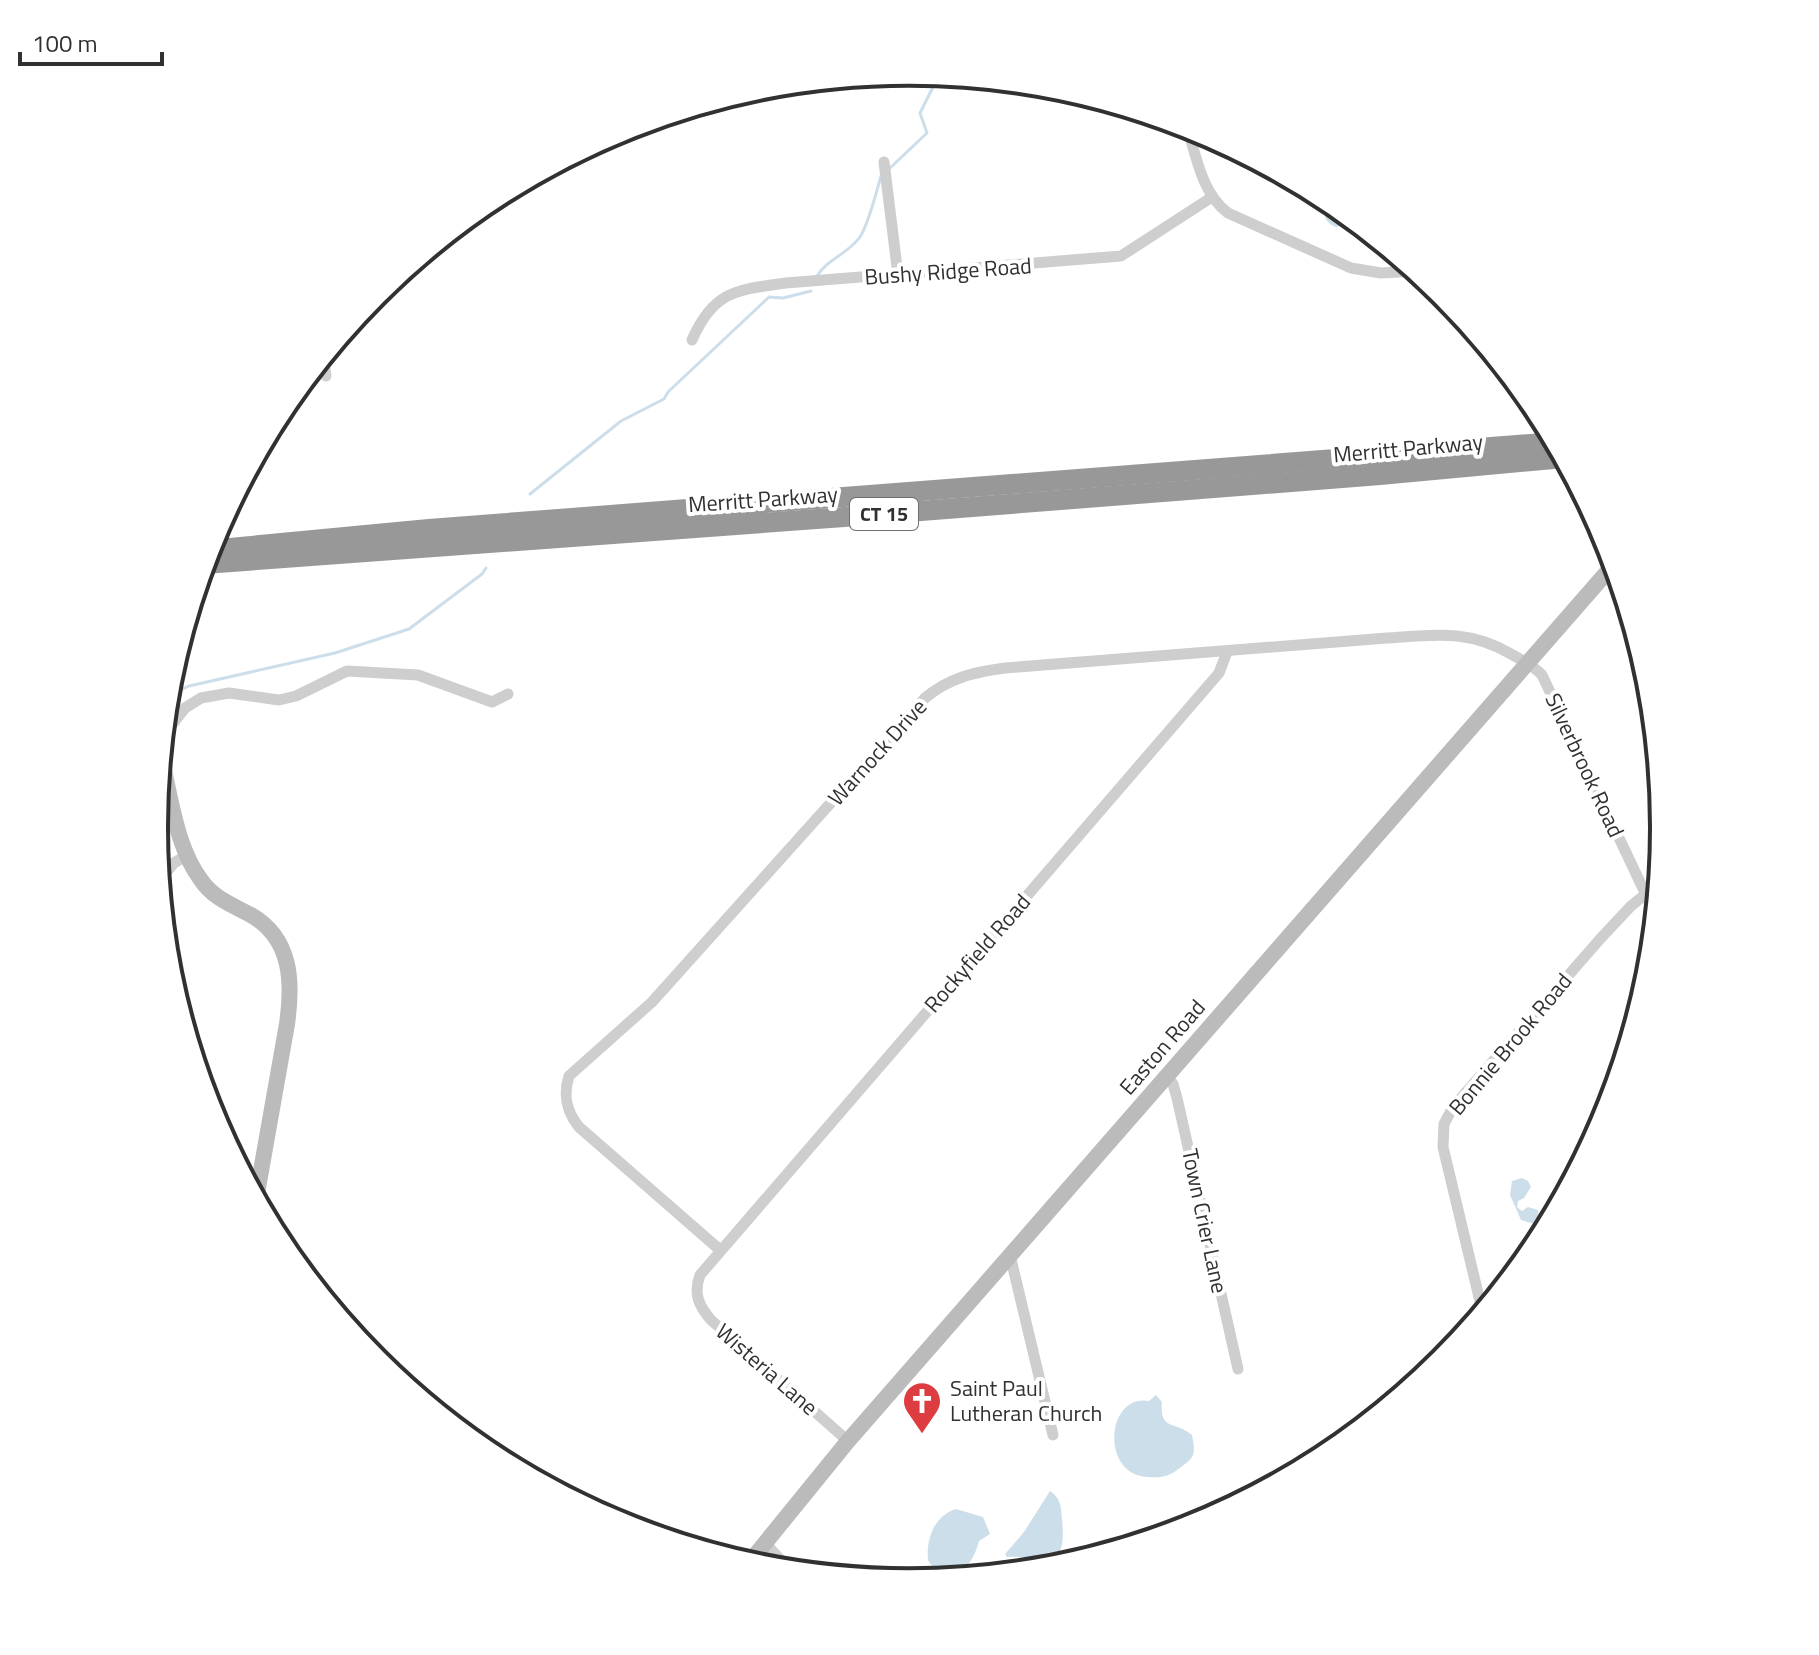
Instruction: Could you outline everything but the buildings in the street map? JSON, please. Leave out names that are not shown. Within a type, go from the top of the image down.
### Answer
[{"type":"highway","name":"Merritt Parkway","points":[[222,549],[429,529],[1543,443]]},
{"type":"highway","name":"Merritt Parkway","points":[[217,563],[394,552],[1553,459]]},
{"type":"main road","name":"Easton Road","points":[[757,1553],[848,1441],[1606,573]]},
{"type":"main road","points":[[169,791],[187,855],[196,873],[209,890],[255,918],[274,934],[290,972],[291,998],[259,1183]]},
{"type":"street","points":[[1193,142],[1212,197],[1223,209],[1244,222],[1341,264],[1381,273],[1400,272]]},
{"type":"street","points":[[884,163],[898,275]]},
{"type":"street","name":"Bushy Ridge Road","points":[[692,340],[698,326],[713,307],[733,292],[786,283],[1121,256],[1212,197]]},
{"type":"street","points":[[325,371],[326,376]]},
{"type":"street","name":"Warnock Drive","points":[[720,1250],[579,1127],[566,1104],[565,1088],[569,1076],[652,1002],[902,723],[939,686],[967,674],[987,670],[1456,635],[1487,641],[1528,663]]},
{"type":"street","name":"Rockyfield Road","points":[[720,1250],[1209,685],[1222,668],[1227,652]]},
{"type":"street","name":"Silverbrook Road","points":[[1528,663],[1542,675],[1647,897]]},
{"type":"street","points":[[176,720],[185,708],[201,698],[229,693],[279,700],[296,696],[347,671],[418,675],[492,702],[508,694]]},
{"type":"street","points":[[169,807],[173,805]]},
{"type":"street","points":[[170,868],[187,855]]},
{"type":"street","name":"Bonnie Brook Road","points":[[1480,1301],[1443,1147],[1444,1124],[1453,1107],[1601,938],[1646,894]]},
{"type":"street","name":"Town Crier Lane","points":[[1167,1076],[1177,1098],[1237,1366]]},
{"type":"street","name":"Wisteria Lane","points":[[720,1250],[697,1283],[702,1309],[718,1327],[848,1441]]},
{"type":"street","points":[[1010,1255],[1053,1435]]},
{"type":"street","points":[[765,1543],[778,1557]]},
{"type":"water","points":[[1324,213],[1341,225],[1331,225]]},
{"type":"water","points":[[1522,1178],[1531,1187],[1518,1201],[1517,1207],[1522,1211],[1528,1207],[1538,1210],[1539,1217],[1534,1224],[1521,1220],[1510,1195],[1512,1181]]},
{"type":"water","points":[[1156,1395],[1162,1402],[1166,1421],[1192,1435],[1194,1452],[1191,1459],[1174,1472],[1148,1477],[1132,1473],[1122,1463],[1114,1435],[1124,1409],[1135,1402],[1149,1401]]},
{"type":"water","points":[[1050,1491],[1061,1507],[1061,1549],[1056,1554],[1034,1558],[1007,1557],[1005,1554],[1024,1532]]},
{"type":"water","points":[[956,1509],[983,1517],[990,1534],[979,1541],[973,1558],[965,1566],[933,1568],[928,1560],[930,1536],[948,1512]]},
{"type":"waterway","points":[[890,168],[927,133],[920,113],[933,87]]},
{"type":"waterway","points":[[817,276],[860,237],[881,176]]},
{"type":"waterway","points":[[530,494],[621,421],[664,399],[769,297],[783,298],[811,291]]},
{"type":"waterway","points":[[181,690],[335,653],[409,629],[486,568]]},
{"type":"place","name":"Saint Paul Lutheran Church","points":[[922,1435]]}]
